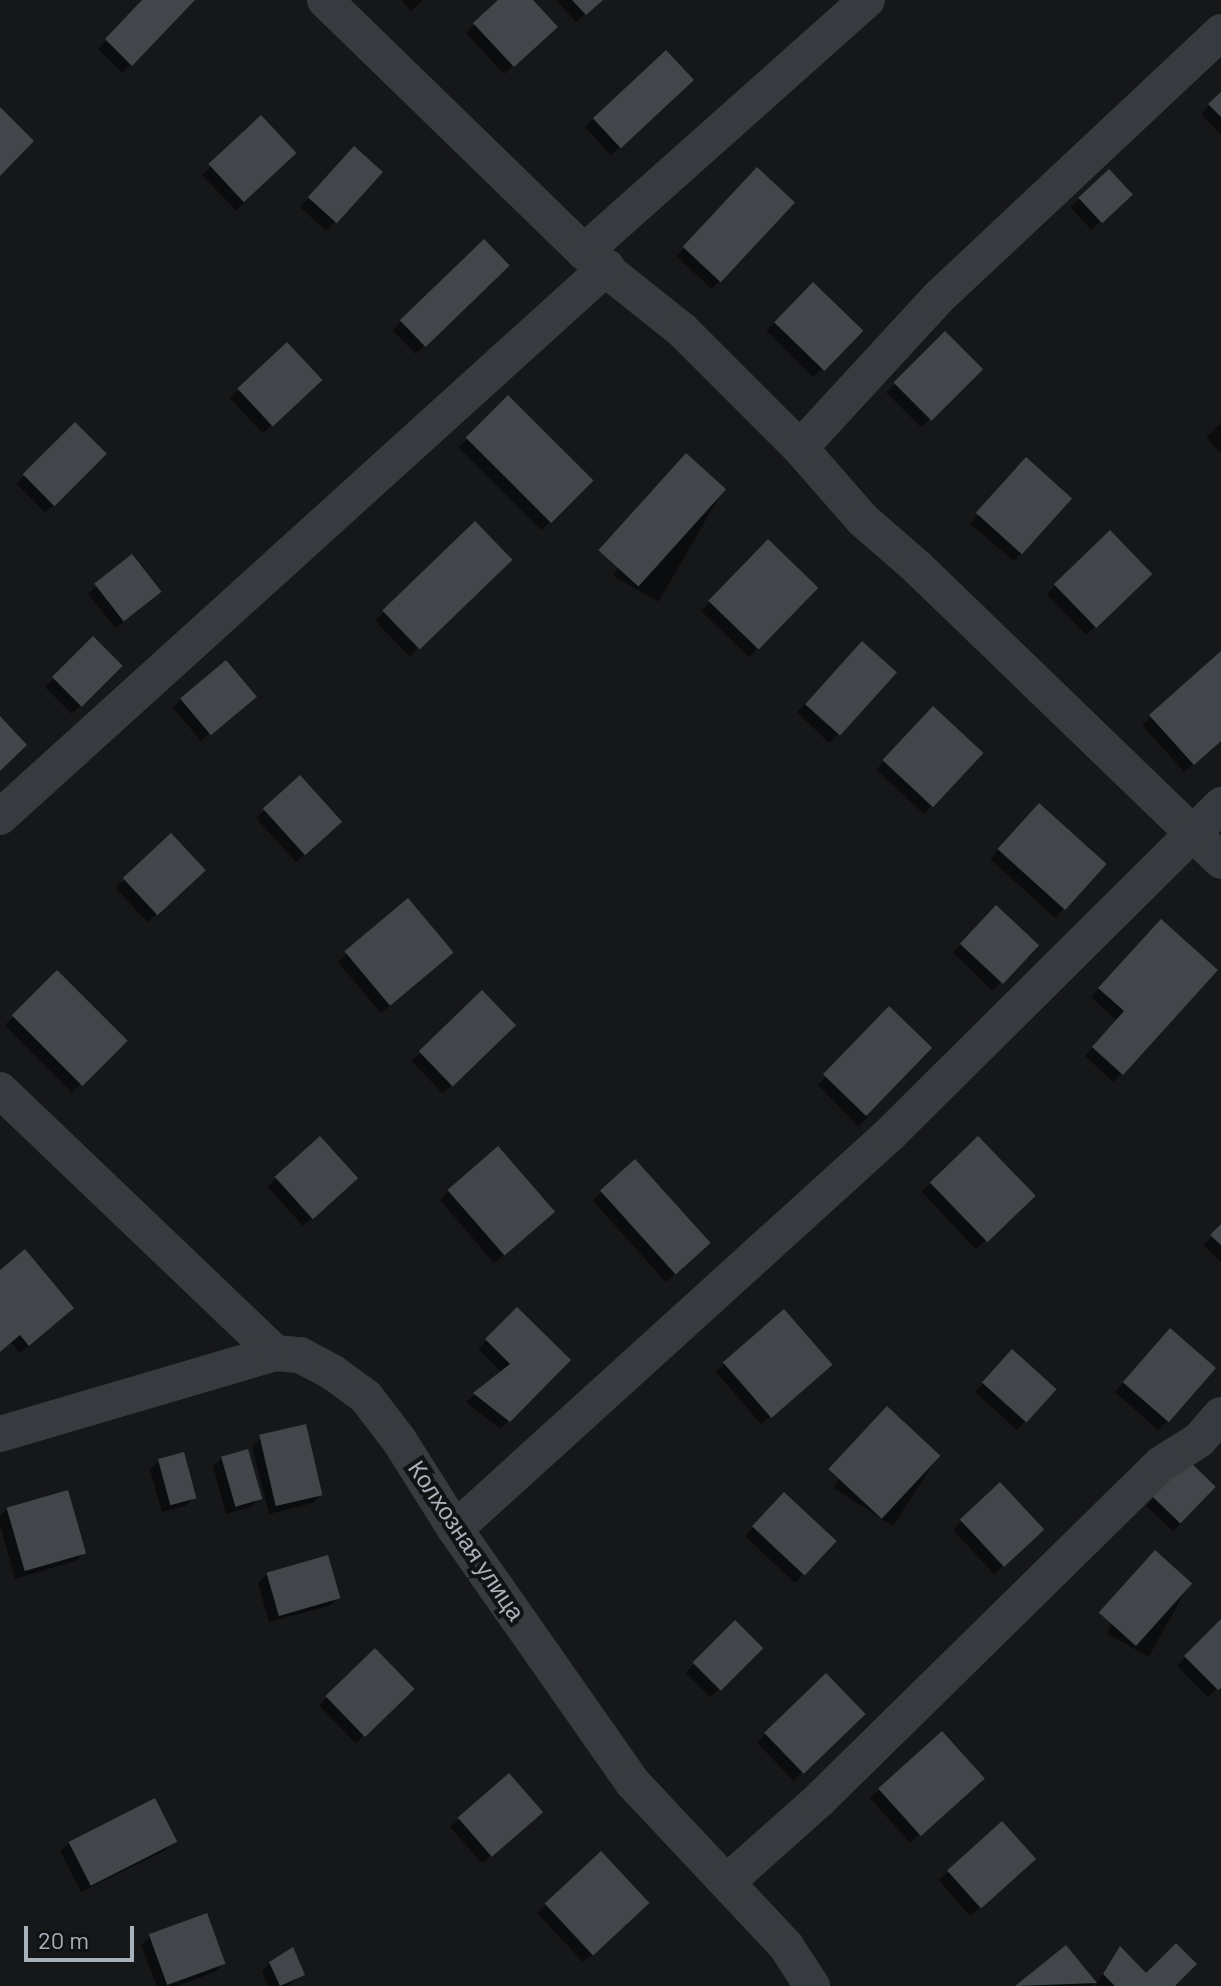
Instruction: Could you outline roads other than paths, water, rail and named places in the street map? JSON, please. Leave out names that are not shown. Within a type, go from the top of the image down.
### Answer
[{"type":"street","points":[[325,0],[596,260],[682,330],[800,448],[863,520],[917,567],[1221,861]]},
{"type":"street","points":[[0,817],[596,260],[867,0]]},
{"type":"street","points":[[800,448],[939,297],[1221,32]]},
{"type":"street","points":[[455,1529],[890,1134],[1221,805]]},
{"type":"street","points":[[0,1090],[275,1353]]},
{"type":"street","name":"Колхозная улица","points":[[0,1434],[275,1353],[300,1355],[332,1372],[366,1397],[399,1440],[455,1529],[633,1783],[786,1946],[812,1986]]},
{"type":"street","points":[[727,1882],[820,1799],[1161,1464],[1199,1440],[1221,1415]]}]
